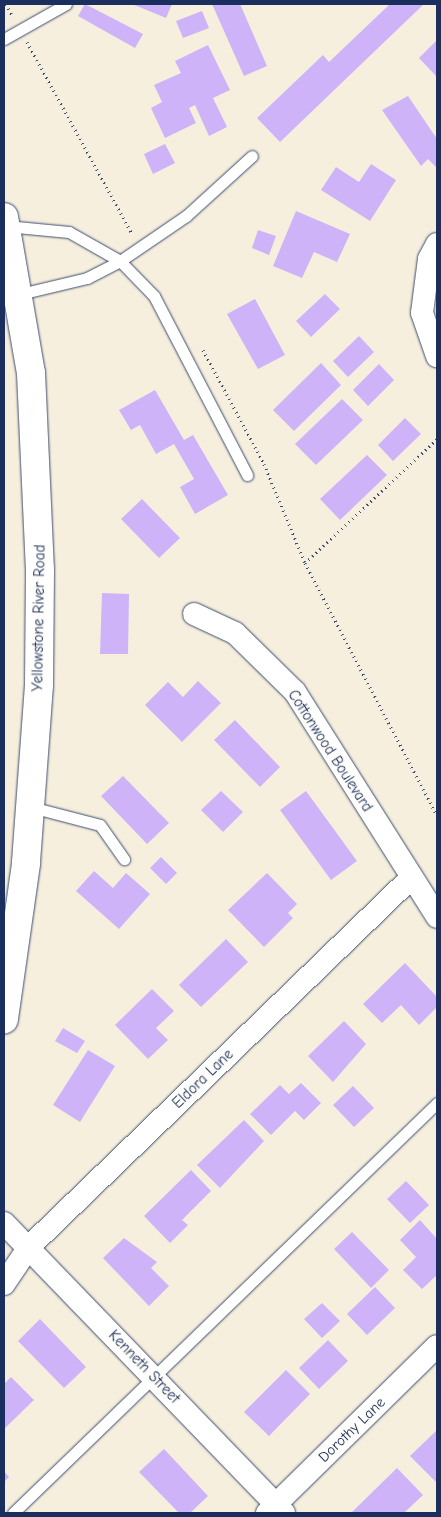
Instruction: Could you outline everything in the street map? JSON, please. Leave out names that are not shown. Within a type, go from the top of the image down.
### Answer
[{"type":"street","name":"Yellowstone River Road","points":[[4,1020],[31,807],[40,570],[33,392],[20,294],[5,222]]},
{"type":"street","points":[[437,244],[429,259],[422,313],[437,356]]},
{"type":"street","name":"Cottonwood Boulevard","points":[[194,614],[236,634],[295,692],[410,879],[437,918]]},
{"type":"street","name":"Eldora Lane","points":[[4,1284],[29,1247],[410,879]]},
{"type":"street","name":"Kenneth Street","points":[[4,1223],[155,1378],[276,1510]]},
{"type":"street","name":"Dorothy Lane","points":[[276,1510],[437,1346]]},
{"type":"lane","points":[[4,40],[66,4]]},
{"type":"lane","points":[[20,294],[87,278],[120,261],[186,216],[252,156]]},
{"type":"lane","points":[[5,222],[69,232],[120,261],[154,296],[248,475]]},
{"type":"lane","points":[[31,807],[100,825],[124,859]]},
{"type":"lane","points":[[13,1513],[155,1378],[437,1103]]},
{"type":"path","points":[[305,563],[437,439]]},
{"type":"building","points":[[85,4],[143,34],[135,48],[78,16]]},
{"type":"building","points":[[132,4],[172,4],[166,18]]},
{"type":"building","points":[[212,4],[240,4],[267,66],[244,76]]},
{"type":"building","points":[[390,4],[424,4],[280,142],[257,118],[323,55],[329,62]]},
{"type":"building","points":[[202,11],[209,28],[183,38],[176,21]]},
{"type":"building","points":[[437,40],[437,77],[419,58]]},
{"type":"building","points":[[208,45],[230,90],[213,98],[227,127],[209,136],[195,105],[189,108],[196,123],[165,138],[151,108],[162,102],[154,85],[181,73],[175,61]]},
{"type":"building","points":[[408,96],[437,139],[437,168],[428,159],[421,166],[382,110]]},
{"type":"building","points":[[165,144],[175,163],[153,174],[144,154]]},
{"type":"building","points":[[371,164],[396,180],[370,221],[321,190],[336,167],[359,182]]},
{"type":"building","points":[[296,211],[350,234],[337,262],[314,252],[302,278],[273,266]]},
{"type":"building","points":[[258,230],[276,236],[269,255],[252,248]]},
{"type":"building","points":[[325,294],[340,309],[311,337],[296,321]]},
{"type":"building","points":[[255,299],[285,355],[258,369],[227,314]]},
{"type":"building","points":[[359,336],[374,352],[348,377],[333,361]]},
{"type":"building","points":[[321,363],[341,385],[294,431],[273,410]]},
{"type":"building","points":[[379,364],[394,380],[368,406],[353,390]]},
{"type":"building","points":[[155,390],[184,440],[193,435],[228,495],[195,514],[180,487],[194,479],[174,444],[156,454],[140,425],[131,430],[119,410]]},
{"type":"building","points":[[342,399],[363,420],[316,465],[295,444]]},
{"type":"building","points":[[405,418],[421,434],[393,461],[378,445]]},
{"type":"building","points":[[367,455],[387,475],[340,520],[320,499]]},
{"type":"building","points":[[142,499],[180,538],[159,558],[121,519]]},
{"type":"building","points":[[102,593],[129,594],[128,654],[100,654]]},
{"type":"building","points":[[198,681],[221,703],[182,742],[145,705],[168,682],[183,697]]},
{"type":"building","points":[[235,720],[280,767],[260,787],[214,740]]},
{"type":"building","points":[[123,776],[169,823],[147,844],[101,796]]},
{"type":"building","points":[[221,791],[243,812],[223,832],[201,810]]},
{"type":"building","points":[[306,791],[357,861],[331,880],[280,810]]},
{"type":"building","points":[[161,857],[177,873],[166,884],[150,868]]},
{"type":"building","points":[[94,871],[113,888],[126,873],[150,894],[119,929],[76,891]]},
{"type":"building","points":[[267,873],[297,904],[288,913],[293,918],[264,947],[228,910]]},
{"type":"building","points":[[226,939],[248,962],[201,1007],[179,985]]},
{"type":"building","points":[[405,963],[437,997],[437,1007],[419,1025],[401,1005],[382,1023],[363,1004]]},
{"type":"building","points":[[152,989],[174,1011],[156,1028],[168,1040],[148,1059],[115,1025]]},
{"type":"building","points":[[344,1021],[366,1044],[333,1082],[308,1056]]},
{"type":"building","points":[[63,1028],[85,1041],[77,1053],[55,1041]]},
{"type":"building","points":[[88,1050],[115,1066],[80,1122],[53,1105]]},
{"type":"building","points":[[301,1083],[321,1103],[304,1120],[295,1111],[271,1135],[250,1114],[280,1085],[289,1094]]},
{"type":"building","points":[[353,1086],[374,1108],[354,1127],[333,1105]]},
{"type":"building","points":[[244,1120],[264,1141],[220,1188],[197,1165]]},
{"type":"building","points":[[191,1170],[211,1191],[182,1220],[188,1225],[170,1243],[144,1216]]},
{"type":"building","points":[[406,1181],[429,1205],[410,1223],[387,1199]]},
{"type":"building","points":[[420,1220],[437,1239],[437,1275],[422,1289],[403,1270],[416,1257],[400,1240]]},
{"type":"building","points":[[352,1232],[389,1270],[371,1288],[334,1249]]},
{"type":"building","points":[[124,1238],[157,1262],[151,1268],[169,1286],[149,1306],[103,1258]]},
{"type":"building","points":[[375,1287],[395,1308],[367,1335],[347,1314]]},
{"type":"building","points":[[322,1303],[340,1321],[322,1338],[304,1319]]},
{"type":"building","points":[[40,1319],[86,1367],[64,1388],[18,1341]]},
{"type":"building","points":[[328,1340],[348,1361],[319,1389],[299,1368]]},
{"type":"building","points":[[286,1370],[310,1394],[269,1436],[244,1412]]},
{"type":"building","points":[[11,1377],[34,1400],[4,1429],[4,1384]]},
{"type":"building","points":[[437,1430],[437,1481],[436,1482],[410,1456]]},
{"type":"building","points":[[164,1449],[208,1496],[190,1513],[179,1513],[139,1472]]},
{"type":"building","points":[[397,1468],[423,1495],[404,1513],[351,1513]]},
{"type":"building","points":[[4,1471],[9,1477],[4,1482]]}]
